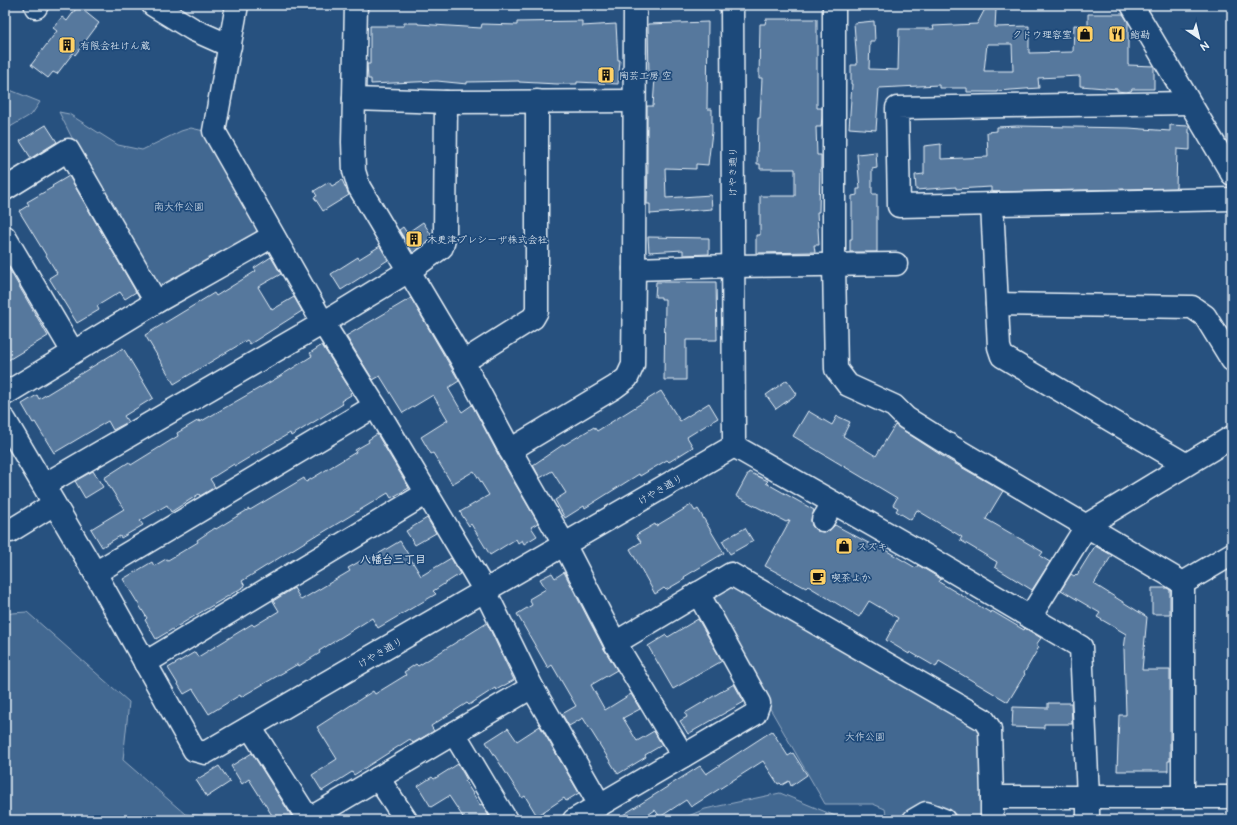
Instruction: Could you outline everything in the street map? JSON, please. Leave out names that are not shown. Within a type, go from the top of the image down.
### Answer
[{"type":"street","points":[[153,5],[194,30],[230,46]]},
{"type":"street","points":[[237,5],[214,131],[323,323],[375,406],[486,591],[532,687],[600,805]]},
{"type":"street","points":[[356,5],[352,171],[359,187],[464,362],[510,450],[564,544],[615,643],[683,756]]},
{"type":"street","points":[[510,450],[615,387],[627,378],[633,364],[635,5]]},
{"type":"street","name":"けやき通り","points":[[145,663],[194,750],[205,753],[734,446],[732,5]]},
{"type":"street","points":[[834,5],[834,265],[836,369],[848,385],[885,409],[894,406],[906,418],[954,448],[1183,583]]},
{"type":"street","points":[[1132,5],[1232,174]]},
{"type":"street","points":[[354,99],[446,102],[634,101]]},
{"type":"street","points":[[464,362],[533,318],[537,311],[537,101]]},
{"type":"street","points":[[44,485],[323,323],[410,270],[442,247],[445,234],[446,102]]},
{"type":"street","points":[[1189,102],[897,108],[899,206],[1232,199]]},
{"type":"street","points":[[5,189],[68,150],[156,302]]},
{"type":"street","points":[[992,204],[999,347],[1002,356],[1185,464]]},
{"type":"street","points":[[5,394],[156,302],[273,236]]},
{"type":"street","points":[[5,238],[73,352]]},
{"type":"street","points":[[634,269],[896,264]]},
{"type":"street","points":[[997,304],[1192,307],[1205,316],[1232,360]]},
{"type":"street","points":[[95,573],[375,406]]},
{"type":"street","points":[[7,429],[44,485],[145,663],[427,493]]},
{"type":"street","points":[[1030,617],[1086,525],[1232,437]]},
{"type":"street","points":[[734,446],[828,512],[1030,617],[1081,647],[1088,820]]},
{"type":"street","points":[[10,531],[54,504]]},
{"type":"street","points":[[1183,583],[1232,554]]},
{"type":"street","points":[[615,643],[731,574],[984,720],[990,729],[992,820]]},
{"type":"street","points":[[1183,583],[1183,797]]},
{"type":"street","points":[[574,820],[755,714],[759,703],[698,593]]},
{"type":"street","points":[[250,727],[309,820],[532,687]]},
{"type":"street","points":[[454,733],[506,820]]},
{"type":"street","points":[[378,778],[406,820]]},
{"type":"street","points":[[992,797],[1232,797]]},
{"type":"street","points":[[914,820],[926,813],[944,820]]},
{"type":"green space","points":[[5,88],[40,102],[32,114],[5,130]]},
{"type":"green space","name":"南大作公園","points":[[59,112],[69,114],[118,145],[142,150],[181,131],[191,128],[204,131],[258,225],[256,237],[169,287],[159,287],[94,179]]},
{"type":"green space","name":"大作公園","points":[[732,581],[982,722],[985,820],[963,820],[950,810],[948,820],[887,820],[885,809],[873,804],[825,804],[711,606],[716,592]]},
{"type":"green space","points":[[27,612],[129,702],[123,760],[185,814],[242,820],[5,820],[5,615]]},
{"type":"green space","points":[[780,793],[845,820],[679,820],[705,809]]},
{"type":"building","name":"有限会社けん蔵","points":[[78,6],[99,23],[75,55],[73,53],[57,74],[53,72],[48,78],[31,65],[57,31],[53,28],[62,17],[67,21]]},
{"type":"building","points":[[985,9],[996,9],[995,27],[1029,26],[1029,53],[1073,52],[1074,25],[1088,26],[1088,14],[1123,14],[1128,22],[1128,65],[1154,66],[1154,89],[1132,89],[1131,91],[1126,92],[1117,91],[1117,89],[1080,86],[1080,76],[1038,78],[1039,88],[997,92],[967,92],[967,88],[939,88],[939,85],[879,88],[876,130],[849,128],[852,84],[851,65],[857,65],[854,23],[874,21],[875,41],[870,41],[869,69],[898,70],[899,29],[934,29],[933,26],[977,24]],"holes":[[[987,44],[1012,44],[1013,71],[984,71]]]},
{"type":"building","points":[[766,19],[817,19],[817,108],[822,108],[822,116],[821,127],[816,127],[817,155],[821,155],[821,169],[819,212],[817,212],[819,245],[814,245],[815,252],[756,253],[756,235],[760,235],[760,196],[795,196],[795,169],[760,169],[760,164],[757,164],[758,118],[760,118],[762,78],[759,78],[760,24],[765,24]]},
{"type":"building","points":[[582,21],[582,26],[616,24],[618,60],[620,60],[618,84],[577,82],[577,84],[557,84],[519,81],[467,82],[467,84],[437,81],[371,84],[371,79],[368,79],[367,64],[370,64],[370,26],[404,26],[404,23],[418,23],[481,28],[482,24],[517,25],[517,22]]},
{"type":"building","points":[[708,22],[707,109],[712,109],[712,132],[708,165],[696,164],[696,169],[665,168],[666,198],[711,195],[712,209],[650,214],[650,204],[647,204],[647,106],[653,106],[655,77],[649,77],[648,24]]},
{"type":"building","points":[[46,125],[57,142],[31,158],[20,141]]},
{"type":"building","points":[[1170,125],[1189,126],[1190,133],[1190,150],[1177,149],[1176,188],[991,192],[991,187],[956,189],[956,187],[916,190],[915,175],[924,174],[924,146],[941,144],[941,159],[988,157],[987,132],[997,131],[997,127],[1129,128],[1170,131]]},
{"type":"building","points":[[876,152],[877,168],[872,169],[872,194],[877,194],[877,252],[850,252],[850,239],[852,239],[852,196],[857,195],[857,189],[860,189],[857,154]]},
{"type":"building","points":[[69,176],[136,292],[125,299],[120,292],[97,306],[99,310],[77,323],[49,278],[57,273],[19,211],[29,205],[27,202]]},
{"type":"building","points":[[342,180],[349,195],[323,211],[314,197],[317,196],[314,191],[329,182],[332,186]]},
{"type":"building","name":"木更津プレシーザ株式会社","points":[[423,222],[432,236],[431,240],[413,253],[399,230],[403,227],[407,233]]},
{"type":"building","points":[[648,237],[709,238],[709,254],[683,255],[683,250],[649,252]]},
{"type":"building","points":[[380,246],[388,260],[341,290],[331,274],[358,257],[359,259]]},
{"type":"building","points":[[271,257],[281,274],[258,287],[272,310],[294,297],[302,311],[250,344],[247,340],[174,384],[145,335],[214,293],[216,296],[256,271],[254,268]]},
{"type":"building","points":[[5,262],[48,336],[5,362]]},
{"type":"building","points":[[656,282],[716,282],[717,340],[686,340],[686,380],[664,380],[665,299],[655,297]]},
{"type":"building","points":[[411,298],[459,381],[448,388],[462,412],[472,405],[499,456],[538,523],[531,527],[537,536],[524,544],[522,540],[518,543],[516,539],[490,555],[471,524],[469,526],[460,512],[489,495],[474,471],[452,484],[433,453],[431,454],[421,437],[448,420],[433,395],[403,413],[380,376],[373,380],[346,336]]},
{"type":"building","points":[[322,345],[352,392],[350,393],[351,395],[341,401],[343,404],[291,436],[290,433],[210,479],[215,487],[200,496],[199,494],[171,512],[167,505],[140,521],[143,525],[102,547],[91,529],[124,509],[104,478],[129,462],[131,465],[178,436],[177,433],[199,420],[200,422],[277,378],[312,356],[310,353]]},
{"type":"building","points":[[123,348],[153,398],[124,416],[128,422],[113,430],[108,421],[54,453],[22,404],[37,395],[39,399]]},
{"type":"building","points":[[787,380],[797,394],[776,409],[766,395]]},
{"type":"building","points":[[661,391],[680,421],[709,403],[718,418],[687,437],[693,447],[669,462],[667,460],[640,476],[639,474],[585,508],[584,506],[565,518],[555,500],[566,493],[552,471],[540,478],[533,465],[564,444],[594,427],[597,431]]},
{"type":"building","points":[[808,411],[832,425],[837,416],[850,422],[843,436],[876,456],[895,425],[947,459],[1003,491],[986,519],[1043,552],[1040,556],[1050,562],[1032,590],[995,567],[997,562],[960,540],[962,537],[917,510],[911,520],[896,511],[898,508],[893,505],[897,498],[793,436]]},
{"type":"building","points":[[377,434],[409,488],[391,498],[388,493],[317,536],[316,535],[242,581],[245,586],[156,639],[145,620],[147,618],[123,579],[152,562],[154,566],[166,559],[168,560],[198,542],[197,540],[215,528],[216,529],[249,509],[250,510],[304,478],[306,482],[356,452],[355,450],[369,442],[368,440]]},
{"type":"building","points":[[93,471],[103,487],[85,498],[75,481]]},
{"type":"building","points":[[749,472],[768,481],[766,483],[814,510],[811,520],[812,526],[817,531],[829,531],[835,525],[874,546],[875,544],[916,568],[918,565],[941,579],[939,582],[991,613],[992,611],[1041,638],[1036,645],[1039,647],[1008,702],[939,661],[936,667],[910,652],[909,654],[886,640],[898,618],[869,601],[859,617],[808,586],[806,588],[765,566],[790,520],[786,522],[736,496]]},
{"type":"building","points":[[691,505],[695,511],[698,509],[724,553],[684,577],[685,579],[666,590],[664,588],[655,594],[630,549],[641,542],[636,535],[655,524],[656,526]]},
{"type":"building","points":[[427,518],[436,533],[415,545],[406,531]]},
{"type":"building","points":[[745,528],[753,541],[730,554],[722,541]]},
{"type":"building","points":[[400,541],[421,576],[451,558],[460,574],[433,591],[436,594],[378,628],[372,618],[319,651],[320,653],[299,666],[298,664],[241,697],[240,695],[209,714],[193,689],[184,694],[168,668],[195,652],[198,657],[252,624],[254,626],[279,611],[273,601],[294,588],[301,600],[350,571],[348,568],[366,558],[368,560]]},
{"type":"building","points":[[1095,546],[1112,555],[1094,584],[1147,617],[1142,670],[1170,670],[1170,761],[1168,761],[1168,771],[1117,771],[1119,715],[1126,715],[1124,649],[1126,634],[1097,617],[1100,613],[1061,590],[1071,574],[1074,576],[1076,574],[1077,575]]},
{"type":"building","points":[[564,572],[604,649],[617,670],[591,685],[605,710],[631,694],[640,709],[623,718],[637,741],[654,731],[662,745],[645,755],[646,757],[618,774],[583,718],[569,726],[562,714],[576,706],[552,665],[548,668],[517,614],[532,605],[529,599],[546,589],[540,579],[552,573],[555,578]]},
{"type":"building","points":[[1152,588],[1167,588],[1170,590],[1170,614],[1152,614]]},
{"type":"building","points":[[698,619],[722,661],[673,689],[648,646],[666,635],[668,637]]},
{"type":"building","points":[[487,623],[514,680],[496,690],[495,688],[469,705],[467,703],[431,726],[434,731],[413,743],[410,739],[354,775],[352,772],[322,791],[312,775],[337,759],[317,727],[373,691],[375,694],[406,675],[404,672],[416,664],[418,666]]},
{"type":"building","points":[[734,684],[744,702],[688,734],[680,721],[687,717],[685,713]]},
{"type":"building","points":[[1048,703],[1071,703],[1072,724],[1044,724],[1044,728],[1012,727],[1013,707],[1048,708]]},
{"type":"building","points":[[540,726],[579,793],[566,801],[564,798],[537,816],[525,796],[522,798],[486,742],[508,728],[517,741]]},
{"type":"building","points":[[772,731],[788,756],[793,753],[807,775],[791,786],[789,781],[782,785],[780,783],[778,784],[763,761],[691,807],[686,800],[660,817],[655,810],[641,820],[615,820],[700,766],[706,774]]},
{"type":"building","points":[[252,753],[294,820],[275,820],[249,779],[242,784],[231,766]]},
{"type":"building","points":[[458,764],[467,780],[465,781],[480,805],[482,804],[491,820],[459,820],[463,817],[449,796],[431,807],[418,786],[432,777],[434,779]]},
{"type":"building","points":[[219,766],[230,782],[207,797],[196,780]]},
{"type":"place","name":"クドウ理容室","points":[[1085,34]]},
{"type":"place","name":"鮨勘","points":[[1117,34]]},
{"type":"place","name":"有限会社けん蔵","points":[[67,45]]},
{"type":"place","name":"陶芸工房 空","points":[[606,75]]},
{"type":"place","name":"木更津プレシーザ株式会社","points":[[414,239]]},
{"type":"place","name":"スズキ","points":[[844,546]]},
{"type":"place","name":"喫茶よか","points":[[818,577]]},
{"type":"district","name":"八幡台三丁目","points":[[393,559]]}]
